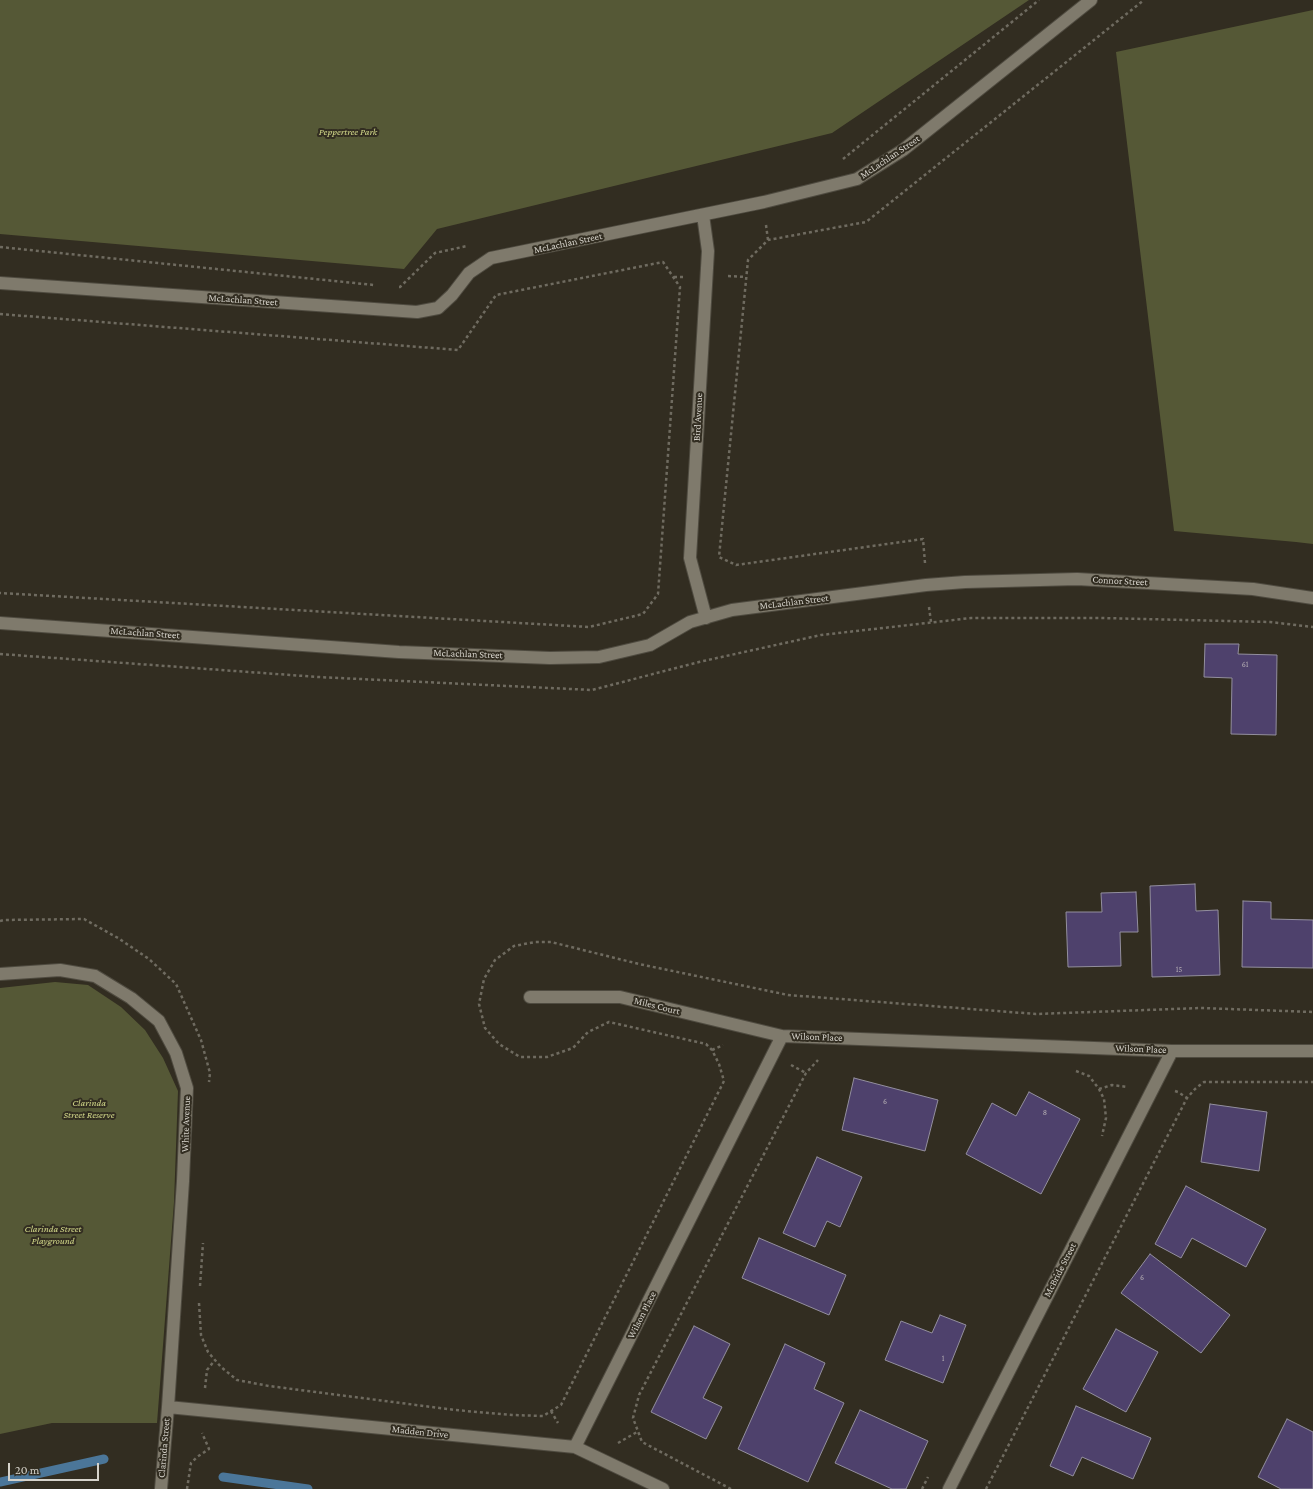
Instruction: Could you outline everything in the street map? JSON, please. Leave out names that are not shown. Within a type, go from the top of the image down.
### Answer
[{"type":"street","name":"McLachlan Street","points":[[0,283],[417,312],[438,308],[452,295],[469,273],[491,258],[703,215],[794,195],[857,179],[903,150],[1091,0]]},
{"type":"street","name":"Bird Avenue","points":[[703,215],[708,251],[690,558],[706,618]]},
{"type":"street","name":"Connor Street","points":[[926,585],[965,582],[1078,579],[1253,589],[1313,598]]},
{"type":"street","name":"McLachlan Street","points":[[0,623],[391,651],[550,658],[599,657],[650,645],[690,622],[732,610],[926,585]]},
{"type":"street","name":"White Avenue","points":[[0,974],[60,970],[95,976],[132,998],[159,1021],[176,1053],[187,1088],[183,1181],[168,1407]]},
{"type":"street","name":"Miles Court","points":[[530,997],[620,997],[782,1036]]},
{"type":"street","name":"Wilson Place","points":[[575,1447],[782,1036],[1172,1051],[1313,1051]]},
{"type":"street","name":"McBride Street","points":[[949,1489],[1172,1051]]},
{"type":"street","name":"Madden Drive","points":[[168,1407],[575,1447],[663,1489]]},
{"type":"street","name":"Clarinda Street","points":[[161,1489],[168,1407]]},
{"type":"path","points":[[843,159],[1039,0]]},
{"type":"path","points":[[931,622],[926,585],[923,539],[736,565],[719,557],[748,260],[768,240],[866,222],[1144,0]]},
{"type":"path","points":[[392,287],[400,287],[435,253],[474,245]]},
{"type":"path","points":[[0,247],[377,285]]},
{"type":"path","points":[[0,593],[589,627],[643,614],[658,594],[680,287]]},
{"type":"path","points":[[0,921],[84,920],[118,938],[149,959],[176,984],[201,1040],[210,1073],[209,1088]]},
{"type":"path","points":[[199,1300],[201,1335],[208,1352],[221,1367],[237,1380],[276,1387],[455,1410],[512,1415],[543,1416],[561,1405],[724,1081],[719,1064],[712,1050],[706,1044],[609,1022],[588,1032],[573,1048],[547,1057],[520,1058],[499,1044],[485,1028],[479,1004],[484,979],[495,960],[514,946],[535,942],[551,942],[639,964],[788,995],[1036,1014],[1201,1008],[1313,1012]]},
{"type":"path","points":[[731,1489],[642,1442],[632,1418],[639,1395],[798,1087],[806,1073],[820,1058]]},
{"type":"path","points":[[1070,1068],[1089,1076],[1099,1089],[1104,1099],[1106,1118],[1100,1140]]},
{"type":"path","points":[[986,1489],[1187,1098],[1204,1082],[1313,1082]]},
{"type":"path","points":[[200,1292],[203,1237]]},
{"type":"path","points":[[922,1489],[929,1475]]},
{"type":"green space","name":"Peppertree Park","points":[[0,0],[1029,0],[832,133],[437,229],[404,269],[0,234]]},
{"type":"green space","points":[[1313,10],[1313,544],[1174,531],[1116,52]]},
{"type":"green space","name":"Clarinda Street Reserve","points":[[55,982],[88,985],[121,1007],[145,1030],[163,1058],[178,1091],[174,1202],[157,1423],[52,1423],[0,1434],[0,988]]},
{"type":"building","points":[[1205,644],[1239,644],[1238,654],[1277,655],[1276,735],[1231,734],[1232,678],[1204,677]]},
{"type":"building","points":[[1195,884],[1196,911],[1218,910],[1220,975],[1152,977],[1150,886]]},
{"type":"building","points":[[1136,892],[1138,932],[1120,932],[1121,966],[1068,967],[1066,912],[1102,912],[1101,893]]},
{"type":"building","points":[[1243,901],[1271,902],[1271,919],[1313,920],[1313,968],[1242,967]]},
{"type":"building","points":[[854,1078],[938,1100],[925,1151],[842,1130]]},
{"type":"building","points":[[1029,1092],[1080,1119],[1041,1194],[966,1154],[992,1103],[1016,1116]]},
{"type":"building","points":[[1210,1104],[1267,1112],[1259,1171],[1201,1162]]},
{"type":"building","points":[[817,1157],[862,1177],[840,1227],[827,1221],[815,1247],[783,1233]]},
{"type":"building","points":[[1186,1186],[1266,1229],[1246,1267],[1192,1238],[1181,1258],[1155,1244]]},
{"type":"building","points":[[759,1238],[846,1275],[829,1315],[742,1278]]},
{"type":"building","points":[[1150,1254],[1230,1315],[1201,1353],[1121,1293]]},
{"type":"building","points":[[940,1315],[966,1325],[943,1383],[885,1360],[901,1321],[932,1333]]},
{"type":"building","points":[[694,1326],[730,1344],[703,1398],[722,1407],[706,1439],[651,1412]]},
{"type":"building","points":[[1116,1329],[1158,1352],[1126,1412],[1083,1389]]},
{"type":"building","points":[[785,1344],[825,1363],[814,1389],[844,1403],[808,1482],[738,1449]]},
{"type":"building","points":[[1076,1406],[1151,1438],[1133,1479],[1082,1457],[1073,1476],[1050,1466]]},
{"type":"building","points":[[860,1410],[928,1441],[906,1489],[892,1489],[835,1463]]},
{"type":"building","points":[[1287,1419],[1313,1432],[1313,1489],[1281,1489],[1258,1477]]},
{"type":"waterway","points":[[0,1482],[104,1459]]},
{"type":"waterway","points":[[223,1477],[308,1489]]},
{"type":"park label","name":"Clarinda Street Playground","points":[[53,1234]]}]
